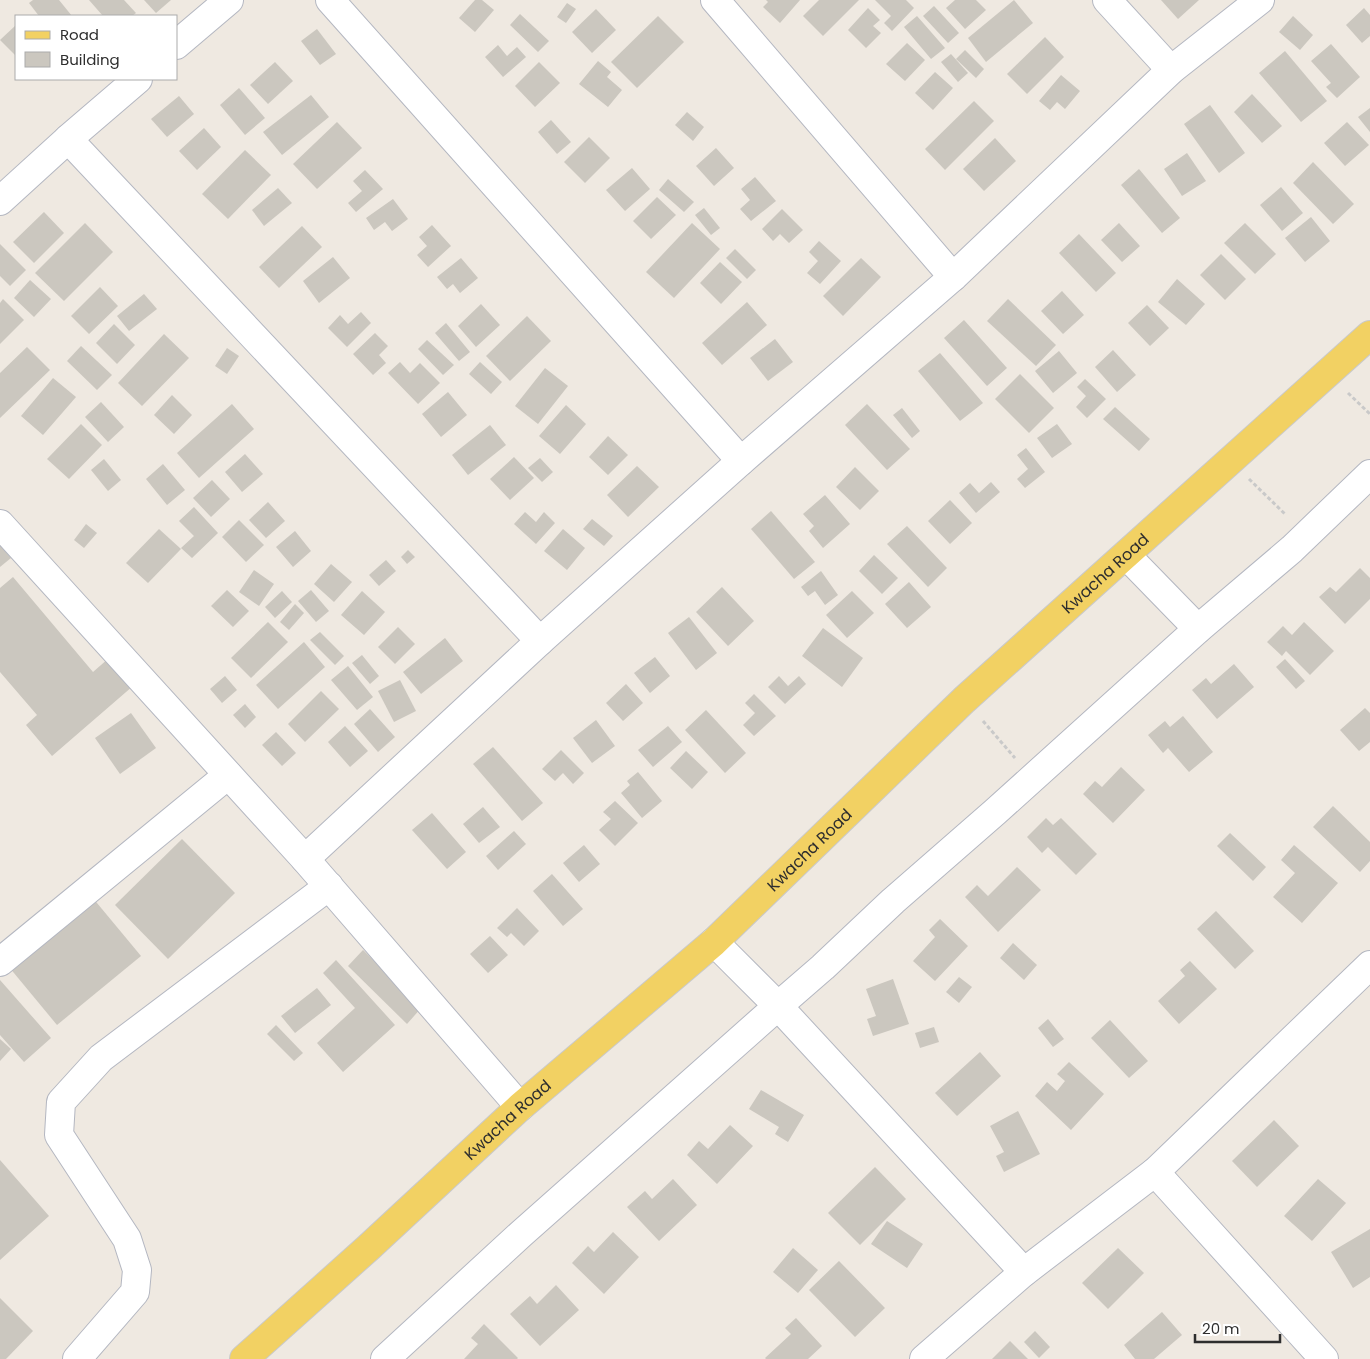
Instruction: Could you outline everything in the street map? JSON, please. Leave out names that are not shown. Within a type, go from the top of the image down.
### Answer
[{"type":"main road","name":"Kwacha Road","points":[[244,1359],[368,1248],[520,1107],[714,942],[964,700],[1370,335]]},
{"type":"street","points":[[178,44],[229,0]]},
{"type":"street","points":[[330,0],[741,460]]},
{"type":"street","points":[[716,0],[953,277]]},
{"type":"street","points":[[1108,0],[1171,70]]},
{"type":"street","points":[[305,859],[540,641],[741,460],[953,277],[1171,70],[1260,0]]},
{"type":"street","points":[[0,201],[137,80]]},
{"type":"street","points":[[68,139],[540,641]]},
{"type":"street","points":[[384,1359],[521,1234],[823,967],[893,901],[1198,629],[1270,568],[1370,474]]},
{"type":"street","points":[[0,524],[305,859],[520,1107]]},
{"type":"street","points":[[1126,555],[1198,629]]},
{"type":"street","points":[[0,962],[228,775]]},
{"type":"street","points":[[77,1359],[135,1292],[137,1270],[127,1238],[58,1135],[61,1102],[100,1058],[329,886]]},
{"type":"street","points":[[714,942],[778,1006],[1024,1272]]},
{"type":"street","points":[[924,1359],[1024,1272],[1155,1172],[1370,965]]},
{"type":"street","points":[[1155,1172],[1324,1359]]},
{"type":"path","points":[[1230,461],[1306,534]]},
{"type":"path","points":[[964,700],[1032,778]]},
{"type":"building","points":[[33,0],[59,0],[71,15],[38,15],[29,3]]},
{"type":"building","points":[[89,0],[124,0],[136,13],[133,15],[102,15]]},
{"type":"building","points":[[144,0],[171,0],[156,13]]},
{"type":"building","points":[[475,0],[482,0],[494,10],[475,32],[459,18]]},
{"type":"building","points":[[766,0],[800,0],[780,23],[763,7],[768,2]]},
{"type":"building","points":[[819,0],[859,0],[823,36],[803,16]]},
{"type":"building","points":[[875,0],[906,0],[914,8],[892,31],[884,23],[891,16]]},
{"type":"building","points":[[955,0],[976,0],[986,10],[965,29],[946,8]]},
{"type":"building","points":[[1014,0],[1033,23],[986,62],[968,38]]},
{"type":"building","points":[[1161,0],[1199,0],[1178,19]]},
{"type":"building","points":[[567,3],[576,9],[566,23],[557,17]]},
{"type":"building","points":[[934,6],[959,33],[948,43],[923,16]]},
{"type":"building","points":[[868,8],[880,20],[873,26],[881,33],[866,48],[848,30]]},
{"type":"building","points":[[1364,8],[1370,15],[1370,36],[1362,43],[1346,25]]},
{"type":"building","points":[[596,9],[616,30],[592,53],[572,32]]},
{"type":"building","points":[[520,14],[549,41],[538,52],[510,25]]},
{"type":"building","points":[[658,16],[684,42],[637,88],[611,62]]},
{"type":"building","points":[[917,16],[945,48],[931,59],[904,27]]},
{"type":"building","points":[[1293,16],[1313,35],[1300,50],[1279,32]]},
{"type":"building","points":[[15,26],[15,55],[0,40]]},
{"type":"building","points":[[317,29],[336,54],[320,65],[301,41]]},
{"type":"building","points":[[1045,37],[1064,57],[1027,94],[1007,74]]},
{"type":"building","points":[[907,43],[925,60],[905,81],[886,64]]},
{"type":"building","points":[[1331,44],[1360,77],[1337,98],[1326,87],[1331,83],[1311,61]]},
{"type":"building","points":[[498,45],[507,56],[517,47],[526,57],[503,77],[485,57]]},
{"type":"building","points":[[965,50],[984,69],[976,78],[956,59]]},
{"type":"building","points":[[1285,51],[1327,101],[1301,122],[1259,73]]},
{"type":"building","points":[[951,54],[968,73],[958,82],[941,62]]},
{"type":"building","points":[[598,61],[611,72],[607,77],[622,90],[608,107],[579,84]]},
{"type":"building","points":[[275,62],[293,81],[268,104],[250,85]]},
{"type":"building","points":[[539,62],[560,83],[535,107],[515,86]]},
{"type":"building","points":[[935,72],[953,88],[933,110],[915,93]]},
{"type":"building","points":[[1061,75],[1080,91],[1065,109],[1057,102],[1050,110],[1039,101]]},
{"type":"building","points":[[239,88],[265,118],[245,135],[220,105]]},
{"type":"building","points":[[1252,94],[1282,126],[1262,143],[1234,112]]},
{"type":"building","points":[[311,95],[329,117],[282,155],[263,132]]},
{"type":"building","points":[[179,96],[194,114],[167,137],[151,119]]},
{"type":"building","points":[[974,101],[994,121],[945,170],[925,149]]},
{"type":"building","points":[[1210,105],[1245,153],[1219,173],[1184,124]]},
{"type":"building","points":[[1370,108],[1370,132],[1358,117]]},
{"type":"building","points":[[687,112],[704,127],[693,141],[675,125]]},
{"type":"building","points":[[551,120],[571,142],[557,154],[538,132]]},
{"type":"building","points":[[337,122],[362,148],[317,189],[293,164]]},
{"type":"building","points":[[1347,122],[1369,145],[1345,166],[1324,143]]},
{"type":"building","points":[[204,128],[221,147],[197,170],[179,151]]},
{"type":"building","points":[[589,137],[610,158],[585,183],[564,162]]},
{"type":"building","points":[[995,138],[1016,161],[984,191],[963,169]]},
{"type":"building","points":[[716,148],[734,168],[714,186],[696,166]]},
{"type":"building","points":[[245,150],[271,175],[228,219],[202,194]]},
{"type":"building","points":[[1187,153],[1206,181],[1182,196],[1164,169]]},
{"type":"building","points":[[1313,162],[1354,204],[1333,224],[1293,183]]},
{"type":"building","points":[[632,168],[650,189],[625,211],[606,190]]},
{"type":"building","points":[[1139,169],[1180,218],[1162,233],[1121,185]]},
{"type":"building","points":[[365,170],[383,189],[356,212],[348,203],[362,191],[353,181]]},
{"type":"building","points":[[755,177],[776,201],[751,221],[740,209],[750,200],[741,189]]},
{"type":"building","points":[[668,179],[694,202],[684,212],[659,190]]},
{"type":"building","points":[[1281,187],[1303,213],[1282,231],[1260,205]]},
{"type":"building","points":[[278,188],[292,203],[264,226],[252,210]]},
{"type":"building","points":[[657,197],[676,215],[651,239],[633,221]]},
{"type":"building","points":[[393,199],[408,219],[392,231],[385,222],[374,230],[366,218]]},
{"type":"building","points":[[704,208],[720,228],[711,235],[695,215]]},
{"type":"building","points":[[782,209],[803,230],[789,243],[780,234],[773,241],[762,229]]},
{"type":"building","points":[[44,212],[64,233],[34,263],[13,242]]},
{"type":"building","points":[[1311,217],[1330,241],[1305,262],[1285,238]]},
{"type":"building","points":[[85,223],[113,252],[64,301],[35,273]]},
{"type":"building","points":[[692,223],[720,249],[674,298],[646,272]]},
{"type":"building","points":[[1119,223],[1140,246],[1122,262],[1101,240]]},
{"type":"building","points":[[1245,223],[1276,254],[1255,274],[1224,243]]},
{"type":"building","points":[[432,225],[451,246],[428,267],[417,255],[427,246],[419,237]]},
{"type":"building","points":[[302,226],[322,247],[279,288],[259,267]]},
{"type":"building","points":[[1079,234],[1116,273],[1096,292],[1059,253]]},
{"type":"building","points":[[819,241],[841,261],[820,284],[807,273],[818,261],[809,252]]},
{"type":"building","points":[[0,244],[26,270],[10,286],[0,276]]},
{"type":"building","points":[[735,249],[756,270],[747,279],[726,258]]},
{"type":"building","points":[[1221,254],[1246,279],[1225,300],[1200,275]]},
{"type":"building","points":[[333,257],[350,278],[319,303],[303,281]]},
{"type":"building","points":[[461,258],[478,278],[460,293],[453,284],[447,289],[437,277]]},
{"type":"building","points":[[861,258],[881,277],[843,316],[823,296]]},
{"type":"building","points":[[720,262],[742,282],[721,304],[700,283]]},
{"type":"building","points":[[1177,279],[1205,304],[1186,325],[1158,302]]},
{"type":"building","points":[[30,280],[51,299],[34,317],[14,298]]},
{"type":"building","points":[[100,287],[118,306],[89,334],[71,316]]},
{"type":"building","points":[[1062,291],[1084,315],[1063,334],[1041,311]]},
{"type":"building","points":[[144,294],[157,309],[129,331],[117,316]]},
{"type":"building","points":[[3,299],[24,320],[0,344],[0,303]]},
{"type":"building","points":[[1008,299],[1056,345],[1036,366],[987,321]]},
{"type":"building","points":[[747,302],[767,325],[722,365],[702,343]]},
{"type":"building","points":[[481,304],[500,325],[476,347],[458,326]]},
{"type":"building","points":[[1147,305],[1169,328],[1150,346],[1128,323]]},
{"type":"building","points":[[361,312],[371,323],[347,347],[328,328],[340,315],[348,324]]},
{"type":"building","points":[[527,316],[551,341],[510,381],[486,356]]},
{"type":"building","points":[[964,320],[1007,368],[987,386],[944,338]]},
{"type":"building","points":[[446,323],[470,352],[459,361],[435,333]]},
{"type":"building","points":[[114,324],[135,345],[117,364],[96,343]]},
{"type":"building","points":[[375,333],[388,346],[379,355],[386,363],[373,375],[353,354]]},
{"type":"building","points":[[164,334],[189,358],[142,406],[118,383]]},
{"type":"building","points":[[775,339],[793,362],[768,381],[750,358]]},
{"type":"building","points":[[427,340],[454,365],[443,375],[418,349]]},
{"type":"building","points":[[81,346],[112,375],[97,390],[67,361]]},
{"type":"building","points":[[27,347],[50,370],[0,418],[0,373]]},
{"type":"building","points":[[227,348],[239,356],[227,374],[215,366]]},
{"type":"building","points":[[1113,350],[1136,375],[1117,392],[1095,367]]},
{"type":"building","points":[[1059,351],[1077,373],[1053,393],[1035,371]]},
{"type":"building","points":[[940,353],[983,403],[960,421],[918,371]]},
{"type":"building","points":[[400,362],[410,373],[420,363],[440,383],[418,404],[388,373]]},
{"type":"building","points":[[480,362],[502,382],[491,394],[469,374]]},
{"type":"building","points":[[545,368],[568,386],[538,424],[515,406]]},
{"type":"building","points":[[1020,374],[1054,408],[1029,433],[995,399]]},
{"type":"building","points":[[53,378],[76,397],[43,435],[21,416]]},
{"type":"building","points":[[1085,379],[1106,399],[1087,418],[1076,407],[1086,396],[1077,387]]},
{"type":"building","points":[[448,392],[467,415],[441,437],[422,414]]},
{"type":"building","points":[[172,395],[192,415],[174,434],[154,415]]},
{"type":"building","points":[[101,402],[124,427],[108,442],[85,417]]},
{"type":"building","points":[[232,404],[254,429],[199,478],[177,453]]},
{"type":"building","points":[[867,404],[910,449],[887,470],[845,425]]},
{"type":"building","points":[[566,405],[586,424],[560,454],[539,436]]},
{"type":"building","points":[[1115,407],[1150,439],[1139,451],[1103,419]]},
{"type":"building","points":[[902,408],[920,431],[912,438],[893,415]]},
{"type":"building","points":[[81,424],[102,445],[69,479],[47,459]]},
{"type":"building","points":[[1057,424],[1072,444],[1052,458],[1037,438]]},
{"type":"building","points":[[490,425],[506,445],[468,475],[452,455]]},
{"type":"building","points":[[608,436],[628,455],[608,475],[589,457]]},
{"type":"building","points":[[1026,448],[1045,472],[1025,488],[1017,479],[1028,469],[1017,455]]},
{"type":"building","points":[[245,454],[263,474],[242,492],[225,472]]},
{"type":"building","points":[[514,457],[534,478],[510,500],[490,479]]},
{"type":"building","points":[[540,458],[553,472],[542,482],[528,468]]},
{"type":"building","points":[[104,459],[121,480],[108,491],[91,470]]},
{"type":"building","points":[[163,464],[185,490],[167,505],[146,479]]},
{"type":"building","points":[[637,466],[659,487],[628,517],[607,495]]},
{"type":"building","points":[[855,467],[879,491],[860,510],[836,487]]},
{"type":"building","points":[[212,480],[230,499],[211,517],[193,498]]},
{"type":"building","points":[[991,482],[1000,492],[976,513],[959,493],[970,483],[979,493]]},
{"type":"building","points":[[825,495],[850,524],[823,548],[809,531],[814,526],[803,514]]},
{"type":"building","points":[[950,500],[972,523],[950,544],[928,521]]},
{"type":"building","points":[[268,502],[285,521],[266,538],[249,520]]},
{"type":"building","points":[[194,507],[218,533],[192,558],[181,548],[194,536],[179,521]]},
{"type":"building","points":[[771,511],[815,562],[794,579],[751,529]]},
{"type":"building","points":[[525,512],[536,522],[544,512],[555,523],[536,544],[514,524]]},
{"type":"building","points":[[592,519],[613,536],[604,546],[583,529]]},
{"type":"building","points":[[239,520],[264,545],[246,562],[222,537]]},
{"type":"building","points":[[86,524],[97,533],[84,548],[74,540]]},
{"type":"building","points":[[907,526],[947,568],[928,587],[887,544]]},
{"type":"building","points":[[159,529],[181,549],[148,583],[126,563]]},
{"type":"building","points":[[563,529],[585,548],[567,570],[544,551]]},
{"type":"building","points":[[295,531],[311,551],[293,567],[276,547]]},
{"type":"building","points":[[0,545],[11,558],[0,567]]},
{"type":"building","points":[[408,550],[415,557],[407,564],[401,557]]},
{"type":"building","points":[[874,555],[898,578],[882,594],[859,571]]},
{"type":"building","points":[[386,560],[396,571],[379,586],[369,575]]},
{"type":"building","points":[[331,564],[352,582],[334,602],[314,584]]},
{"type":"building","points":[[1360,568],[1370,578],[1370,599],[1345,624],[1319,597],[1330,587],[1336,592]]},
{"type":"building","points":[[254,570],[274,584],[259,606],[239,592]]},
{"type":"building","points":[[821,571],[838,595],[825,605],[815,591],[808,596],[801,587]]},
{"type":"building","points":[[13,577],[93,672],[109,658],[133,686],[52,756],[26,725],[37,715],[0,672],[0,588]]},
{"type":"building","points":[[909,582],[931,607],[907,628],[885,604]]},
{"type":"building","points":[[722,587],[754,621],[728,646],[696,612]]},
{"type":"building","points":[[227,590],[249,611],[233,627],[211,606]]},
{"type":"building","points":[[311,590],[329,611],[316,622],[298,601]]},
{"type":"building","points":[[282,591],[292,602],[275,618],[265,607]]},
{"type":"building","points":[[362,591],[385,612],[364,635],[341,615]]},
{"type":"building","points":[[852,591],[874,613],[847,638],[826,615]]},
{"type":"building","points":[[295,604],[304,613],[289,630],[280,622]]},
{"type":"building","points":[[689,617],[717,653],[696,670],[668,633]]},
{"type":"building","points":[[268,622],[288,642],[251,678],[231,658]]},
{"type":"building","points":[[1304,622],[1334,651],[1310,675],[1286,651],[1282,656],[1267,642],[1283,626],[1292,635]]},
{"type":"building","points":[[398,627],[415,644],[395,664],[378,647]]},
{"type":"building","points":[[823,628],[863,658],[842,687],[802,656]]},
{"type":"building","points":[[320,632],[344,656],[335,665],[310,640]]},
{"type":"building","points":[[445,638],[463,661],[421,694],[403,672]]},
{"type":"building","points":[[304,642],[325,667],[278,709],[256,685]]},
{"type":"building","points":[[362,655],[379,676],[370,684],[352,663]]},
{"type":"building","points":[[655,657],[670,676],[650,693],[634,673]]},
{"type":"building","points":[[1285,659],[1305,681],[1296,689],[1276,667]]},
{"type":"building","points":[[1234,664],[1254,687],[1217,719],[1192,690],[1206,678],[1211,684]]},
{"type":"building","points":[[348,666],[373,697],[357,710],[331,680]]},
{"type":"building","points":[[225,676],[237,690],[222,703],[210,689]]},
{"type":"building","points":[[779,676],[788,686],[799,676],[806,684],[785,704],[768,687]]},
{"type":"building","points":[[400,680],[416,711],[394,722],[378,691]]},
{"type":"building","points":[[626,684],[643,703],[623,721],[606,703]]},
{"type":"building","points":[[321,691],[339,709],[305,742],[288,724]]},
{"type":"building","points":[[754,694],[776,716],[754,736],[743,725],[755,713],[745,703]]},
{"type":"building","points":[[245,704],[256,717],[245,728],[233,715]]},
{"type":"building","points":[[1365,708],[1370,713],[1370,742],[1359,751],[1340,730]]},
{"type":"building","points":[[370,709],[395,737],[378,752],[354,724]]},
{"type":"building","points":[[706,710],[746,753],[725,773],[685,730]]},
{"type":"building","points":[[131,713],[156,748],[120,774],[95,738]]},
{"type":"building","points":[[1183,716],[1213,752],[1189,772],[1168,748],[1163,753],[1148,735],[1165,721],[1170,727]]},
{"type":"building","points":[[596,720],[615,746],[592,763],[573,738]]},
{"type":"building","points":[[345,726],[368,751],[350,767],[328,742]]},
{"type":"building","points":[[668,726],[682,742],[653,767],[638,750]]},
{"type":"building","points":[[276,732],[296,753],[282,766],[262,745]]},
{"type":"building","points":[[493,747],[543,803],[522,821],[473,764]]},
{"type":"building","points":[[561,750],[584,773],[573,784],[563,773],[555,781],[542,769]]},
{"type":"building","points":[[686,751],[708,772],[692,789],[670,768]]},
{"type":"building","points":[[1121,767],[1145,790],[1113,823],[1083,794],[1095,781],[1102,787]]},
{"type":"building","points":[[638,772],[662,801],[642,818],[621,793],[630,785],[627,781]]},
{"type":"building","points":[[615,801],[638,823],[615,846],[599,830],[611,819],[603,812]]},
{"type":"building","points":[[1333,806],[1370,842],[1370,861],[1360,872],[1313,827]]},
{"type":"building","points":[[483,807],[500,827],[479,843],[463,824]]},
{"type":"building","points":[[432,813],[466,852],[447,869],[412,830]]},
{"type":"building","points":[[1046,818],[1053,825],[1061,818],[1097,854],[1076,875],[1048,847],[1042,853],[1027,837]]},
{"type":"building","points":[[514,831],[526,844],[498,870],[486,856]]},
{"type":"building","points":[[1230,833],[1266,867],[1253,881],[1217,846]]},
{"type":"building","points":[[182,839],[235,893],[168,959],[115,905]]},
{"type":"building","points":[[584,845],[600,864],[579,882],[563,863]]},
{"type":"building","points":[[1294,845],[1338,883],[1302,923],[1273,897],[1295,873],[1281,860]]},
{"type":"building","points":[[1017,867],[1041,890],[998,932],[965,897],[977,885],[988,896]]},
{"type":"building","points":[[552,874],[583,909],[563,926],[533,891]]},
{"type":"building","points":[[92,897],[141,956],[57,1025],[9,967]]},
{"type":"building","points":[[517,908],[539,931],[524,946],[511,933],[507,937],[497,928]]},
{"type":"building","points":[[1216,911],[1254,951],[1235,969],[1197,929]]},
{"type":"building","points":[[940,919],[968,946],[935,981],[913,961],[935,937],[929,930]]},
{"type":"building","points":[[490,936],[508,955],[488,973],[470,954]]},
{"type":"building","points":[[1013,943],[1037,965],[1024,980],[1000,958]]},
{"type":"building","points":[[363,950],[422,1007],[407,1024],[348,966]]},
{"type":"building","points":[[336,960],[395,1025],[343,1072],[317,1043],[355,1008],[323,973]]},
{"type":"building","points":[[1190,961],[1217,989],[1179,1024],[1158,1001],[1185,976],[1180,970]]},
{"type":"building","points":[[959,977],[972,987],[959,1003],[946,992]]},
{"type":"building","points":[[893,979],[909,1024],[873,1036],[867,1019],[876,1016],[866,989]]},
{"type":"building","points":[[0,980],[51,1038],[24,1062],[0,1035]]},
{"type":"building","points":[[317,988],[331,1005],[295,1033],[281,1016]]},
{"type":"building","points":[[1048,1019],[1064,1039],[1053,1047],[1038,1028]]},
{"type":"building","points":[[1110,1020],[1148,1061],[1129,1078],[1091,1038]]},
{"type":"building","points":[[276,1025],[303,1053],[294,1061],[267,1034]]},
{"type":"building","points":[[934,1027],[939,1042],[920,1048],[915,1033]]},
{"type":"building","points":[[0,1039],[11,1049],[0,1061]]},
{"type":"building","points":[[980,1052],[1001,1076],[957,1116],[935,1093]]},
{"type":"building","points":[[1069,1062],[1104,1094],[1071,1130],[1035,1096],[1047,1082],[1057,1091],[1065,1081],[1057,1074]]},
{"type":"building","points":[[761,1090],[804,1115],[788,1142],[775,1134],[779,1127],[749,1109]]},
{"type":"building","points":[[1018,1111],[1040,1154],[1004,1172],[996,1156],[1004,1152],[990,1126]]},
{"type":"building","points":[[1274,1120],[1299,1146],[1257,1187],[1232,1161]]},
{"type":"building","points":[[730,1125],[753,1146],[717,1184],[687,1155],[699,1141],[708,1149]]},
{"type":"building","points":[[0,1160],[49,1216],[0,1260]]},
{"type":"building","points":[[875,1167],[906,1199],[860,1245],[828,1213]]},
{"type":"building","points":[[673,1179],[697,1205],[659,1241],[627,1207],[645,1191],[652,1199]]},
{"type":"building","points":[[1318,1179],[1346,1203],[1312,1241],[1284,1216]]},
{"type":"building","points":[[887,1221],[923,1244],[907,1268],[871,1244]]},
{"type":"building","points":[[1370,1229],[1370,1277],[1353,1288],[1331,1252]]},
{"type":"building","points":[[613,1232],[639,1257],[604,1294],[572,1263],[588,1246],[594,1252]]},
{"type":"building","points":[[793,1248],[818,1270],[798,1293],[773,1272]]},
{"type":"building","points":[[1118,1248],[1144,1273],[1108,1309],[1082,1283]]},
{"type":"building","points":[[839,1261],[885,1308],[855,1337],[809,1290]]},
{"type":"building","points":[[556,1285],[579,1310],[540,1346],[510,1314],[530,1296],[537,1304]]},
{"type":"building","points":[[0,1298],[33,1331],[6,1359],[0,1359]]},
{"type":"building","points":[[1162,1312],[1182,1335],[1154,1359],[1135,1359],[1124,1345]]},
{"type":"building","points":[[796,1318],[822,1346],[808,1359],[766,1359],[791,1334],[785,1328]]},
{"type":"building","points":[[484,1324],[517,1359],[464,1359],[478,1344],[471,1338]]},
{"type":"building","points":[[1035,1331],[1050,1347],[1039,1358],[1024,1342]]},
{"type":"building","points":[[1010,1341],[1028,1359],[992,1359]]}]
